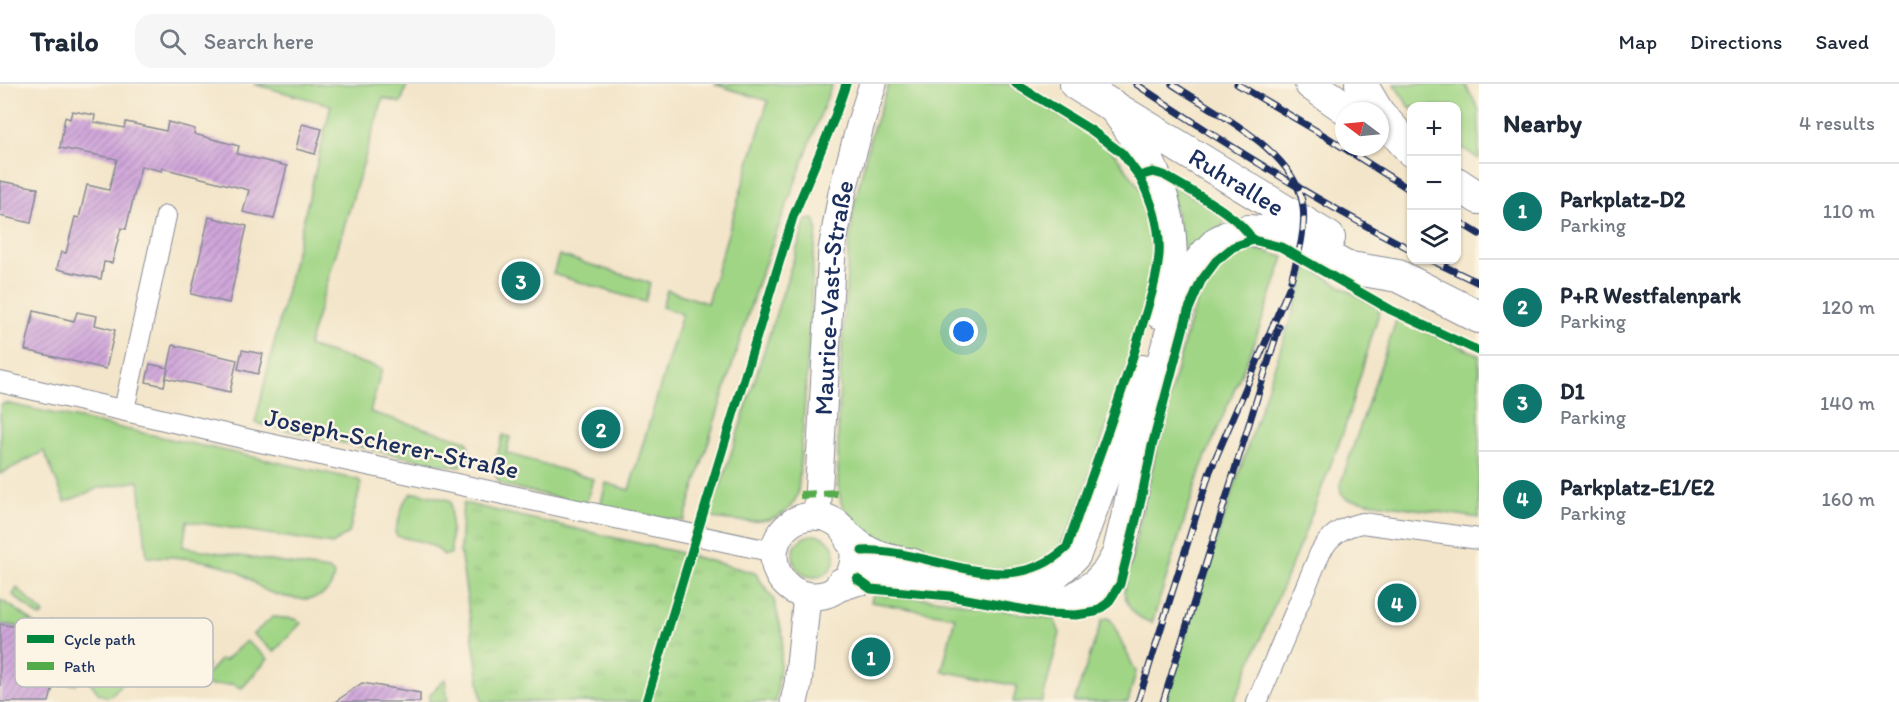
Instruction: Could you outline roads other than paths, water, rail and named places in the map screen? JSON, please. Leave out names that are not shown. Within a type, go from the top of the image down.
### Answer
[{"type":"highway","name":"Ruhrallee","points":[[1076,84],[1323,234],[1398,276]]},
{"type":"highway","points":[[1311,84],[1337,102]]},
{"type":"highway","points":[[1361,84],[1372,102]]},
{"type":"highway","points":[[851,540],[862,551],[877,558],[1008,583],[1029,584],[1044,581],[1075,554],[1148,354],[1169,276],[1170,245],[1161,194],[1135,136],[1113,106]]},
{"type":"highway","points":[[1389,125],[1407,146]]},
{"type":"highway","points":[[1389,138],[1407,149]]},
{"type":"highway","points":[[1461,186],[1479,198]]},
{"type":"highway","points":[[842,584],[873,577],[1059,602],[1073,600],[1096,585],[1108,572],[1118,555],[1141,448],[1185,286],[1194,269],[1207,253],[1218,243],[1234,234],[1248,231],[1272,232],[1294,239],[1345,267],[1398,276],[1479,317]]},
{"type":"main road","name":"Maurice-Vast-Straße","points":[[817,516],[832,250],[842,193],[873,84]]},
{"type":"main road","points":[[817,516],[832,521],[842,528],[851,540],[854,560],[852,570],[842,584],[825,595],[807,596],[796,592],[780,578],[774,561],[774,552],[779,537],[792,523],[817,516]]},
{"type":"main road","points":[[794,702],[801,662],[807,596]]},
{"type":"street","points":[[124,410],[166,216]]},
{"type":"street","name":"Joseph-Scherer-Straße","points":[[0,382],[250,440],[774,552]]},
{"type":"street","points":[[1257,702],[1320,553],[1326,542],[1336,532],[1347,526],[1362,523],[1479,539]]},
{"type":"tram line","points":[[1289,289],[1291,280]]},
{"type":"railway","points":[[1136,84],[1271,171],[1407,247]]},
{"type":"railway","points":[[1172,84],[1251,135],[1270,151],[1298,187],[1303,207],[1303,226],[1301,244],[1291,280]]},
{"type":"railway","points":[[1237,84],[1407,188]]},
{"type":"railway","points":[[1461,223],[1479,234]]},
{"type":"railway","points":[[1439,264],[1479,283]]},
{"type":"railway","points":[[1138,702],[1210,471],[1289,288]]},
{"type":"railway","points":[[1163,702],[1279,327]]},
{"type":"place","name":"D1","points":[[521,281]]},
{"type":"place","name":"P+R Westfalenpark","points":[[601,429]]},
{"type":"place","name":"Parkplatz-E1/E2","points":[[1397,603]]},
{"type":"place","name":"Parkplatz-D2","points":[[871,657]]}]
